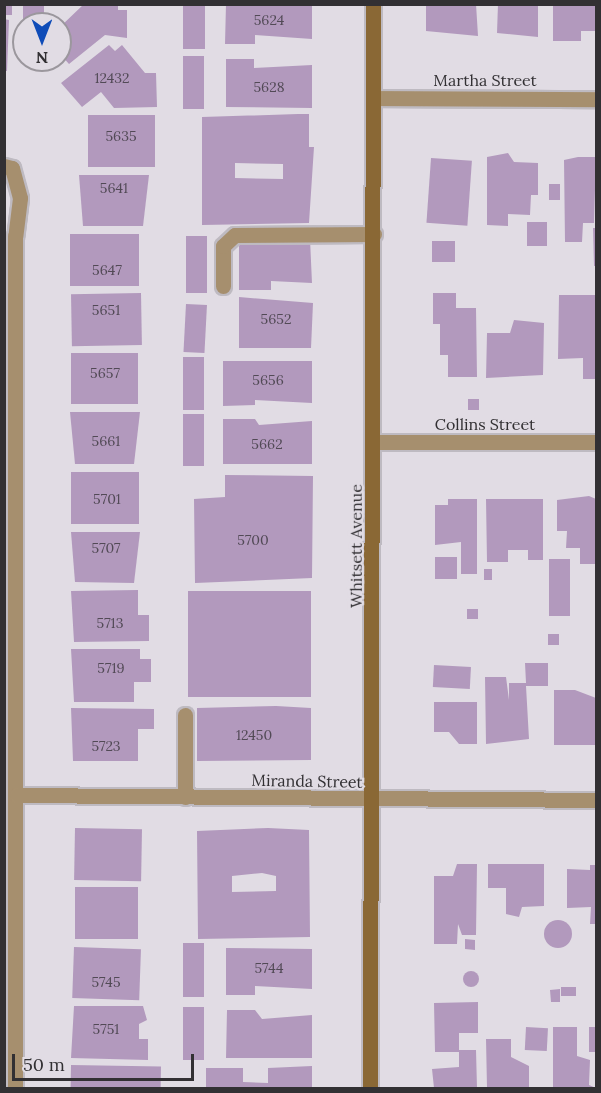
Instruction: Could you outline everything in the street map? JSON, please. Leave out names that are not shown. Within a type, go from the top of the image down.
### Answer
[{"type":"main road","name":"Whitsett Avenue","points":[[370,1089],[374,442],[373,4]]},
{"type":"street","name":"Martha Street","points":[[374,98],[597,99]]},
{"type":"street","points":[[8,167],[20,198],[15,236],[17,795],[15,1089]]},
{"type":"street","points":[[223,286],[223,246],[235,235],[374,234]]},
{"type":"street","name":"Collins Street","points":[[374,442],[597,442]]},
{"type":"street","points":[[185,715],[185,797]]},
{"type":"street","name":"Miranda Street","points":[[17,795],[597,800]]},
{"type":"building","points":[[5,4],[12,4],[12,15],[5,15]]},
{"type":"building","points":[[23,4],[44,4],[44,12],[23,12]]},
{"type":"building","points":[[84,4],[118,4],[118,10],[127,10],[127,38],[105,35],[72,62],[72,16]]},
{"type":"building","points":[[183,4],[205,4],[205,49],[183,49]]},
{"type":"building","points":[[226,4],[312,4],[312,39],[255,35],[255,44],[225,44]]},
{"type":"building","points":[[426,4],[476,4],[478,36],[426,31]]},
{"type":"building","points":[[498,4],[538,4],[538,37],[497,33]]},
{"type":"building","points":[[553,4],[596,4],[596,31],[581,31],[581,41],[553,41]]},
{"type":"building","points":[[4,19],[9,20],[7,71],[4,71]]},
{"type":"building","points":[[109,45],[115,51],[122,45],[145,73],[156,73],[157,107],[114,108],[101,92],[82,107],[61,83]]},
{"type":"building","points":[[183,56],[204,56],[204,109],[183,109]]},
{"type":"building","points":[[226,59],[254,59],[254,68],[312,65],[312,108],[226,107]]},
{"type":"building","points":[[309,114],[309,147],[314,147],[309,223],[202,225],[202,117]],"holes":[[[235,163],[283,164],[283,179],[235,178]]]},
{"type":"building","points":[[88,115],[155,115],[155,167],[88,167]]},
{"type":"building","points":[[508,153],[514,162],[538,163],[538,195],[531,195],[530,215],[508,214],[508,226],[487,225],[487,157]]},
{"type":"building","points":[[596,157],[594,223],[583,223],[582,242],[565,242],[564,160]]},
{"type":"building","points":[[431,158],[472,161],[467,226],[426,223]]},
{"type":"building","points":[[79,175],[149,175],[143,226],[83,226]]},
{"type":"building","points":[[549,184],[560,184],[560,200],[549,200]]},
{"type":"building","points":[[527,222],[547,222],[547,246],[527,246]]},
{"type":"building","points":[[593,228],[596,228],[596,266],[594,266]]},
{"type":"building","points":[[70,234],[139,234],[139,286],[70,286]]},
{"type":"building","points":[[186,236],[207,236],[207,293],[186,293]]},
{"type":"building","points":[[239,239],[310,239],[312,283],[271,281],[271,290],[239,290]]},
{"type":"building","points":[[432,241],[455,241],[455,262],[432,262]]},
{"type":"building","points":[[141,293],[142,345],[72,346],[71,294]]},
{"type":"building","points":[[433,293],[456,293],[456,308],[476,308],[477,377],[448,377],[448,355],[440,355],[440,324],[433,324]]},
{"type":"building","points":[[559,295],[596,295],[596,379],[583,379],[583,358],[558,359]]},
{"type":"building","points":[[239,297],[313,303],[311,348],[239,348]]},
{"type":"building","points":[[186,304],[207,305],[204,353],[183,352]]},
{"type":"building","points":[[514,320],[544,323],[543,375],[486,378],[487,333],[510,333]]},
{"type":"building","points":[[71,353],[138,353],[138,404],[71,404]]},
{"type":"building","points":[[183,357],[204,357],[204,410],[183,410]]},
{"type":"building","points":[[223,361],[312,361],[312,403],[255,400],[255,405],[223,406]]},
{"type":"building","points":[[468,399],[479,399],[479,410],[468,410]]},
{"type":"building","points":[[70,412],[140,412],[134,464],[75,464]]},
{"type":"building","points":[[183,414],[204,414],[204,466],[183,466]]},
{"type":"building","points":[[223,419],[255,419],[259,425],[312,421],[312,464],[223,464]]},
{"type":"building","points":[[71,472],[139,472],[139,524],[71,524]]},
{"type":"building","points":[[225,475],[313,476],[312,578],[195,583],[194,499],[225,497]]},
{"type":"building","points":[[589,496],[596,499],[596,564],[580,564],[580,548],[566,548],[567,531],[557,531],[557,500]]},
{"type":"building","points":[[448,499],[477,499],[477,574],[461,574],[461,542],[435,545],[435,505],[448,505]]},
{"type":"building","points":[[486,499],[543,499],[543,560],[528,560],[528,550],[508,550],[508,562],[487,562]]},
{"type":"building","points":[[71,532],[140,532],[134,583],[75,582]]},
{"type":"building","points":[[435,557],[457,557],[457,579],[435,579]]},
{"type":"building","points":[[549,559],[570,559],[570,616],[549,616]]},
{"type":"building","points":[[484,569],[492,569],[492,580],[484,580]]},
{"type":"building","points":[[138,590],[138,615],[149,615],[149,641],[74,642],[71,591]]},
{"type":"building","points":[[188,591],[311,591],[311,697],[188,697]]},
{"type":"building","points":[[467,609],[478,609],[478,619],[467,619]]},
{"type":"building","points":[[548,634],[559,634],[559,645],[548,645]]},
{"type":"building","points":[[71,649],[140,649],[140,659],[151,659],[151,682],[134,682],[134,702],[74,702]]},
{"type":"building","points":[[525,663],[548,663],[548,686],[526,686],[529,739],[486,744],[485,677],[506,677],[509,700],[509,683],[526,683]]},
{"type":"building","points":[[434,665],[471,667],[470,689],[433,687]]},
{"type":"building","points":[[554,690],[575,690],[596,698],[596,745],[554,745]]},
{"type":"building","points":[[434,702],[477,702],[477,744],[459,744],[449,732],[434,732]]},
{"type":"building","points":[[276,706],[311,708],[311,760],[197,761],[197,708]]},
{"type":"building","points":[[71,708],[154,709],[154,729],[138,729],[138,761],[73,761]]},
{"type":"building","points":[[75,828],[142,829],[141,881],[74,880]]},
{"type":"building","points":[[268,828],[309,830],[310,937],[198,939],[197,831]],"holes":[[[262,873],[276,876],[276,891],[232,892],[232,876]]]},
{"type":"building","points":[[457,864],[477,864],[476,935],[462,935],[458,924],[457,944],[434,944],[434,876],[453,876]]},
{"type":"building","points":[[488,864],[544,864],[544,906],[522,907],[519,917],[506,914],[506,888],[488,888]]},
{"type":"building","points":[[590,865],[596,865],[596,924],[590,924],[591,907],[567,908],[567,869],[590,870]]},
{"type":"building","points":[[75,887],[138,887],[138,939],[75,939]]},
{"type":"building","points":[[558,920],[568,924],[572,934],[568,944],[558,948],[548,944],[544,934],[548,924]]},
{"type":"building","points":[[465,939],[475,940],[475,950],[465,949]]},
{"type":"building","points":[[183,943],[204,943],[204,997],[183,997]]},
{"type":"building","points":[[74,947],[141,949],[139,1000],[72,998]]},
{"type":"building","points":[[226,948],[312,949],[312,989],[255,986],[255,995],[226,995]]},
{"type":"building","points":[[471,971],[479,979],[471,987],[463,979]]},
{"type":"building","points":[[561,987],[576,987],[576,996],[561,996]]},
{"type":"building","points":[[560,989],[560,1002],[551,1002],[550,990]]},
{"type":"building","points":[[478,1002],[478,1033],[459,1033],[459,1050],[476,1050],[477,1088],[434,1088],[432,1069],[459,1067],[459,1052],[435,1052],[434,1003]]},
{"type":"building","points":[[74,1006],[143,1006],[147,1020],[139,1024],[139,1039],[148,1039],[148,1060],[71,1058]]},
{"type":"building","points":[[183,1007],[204,1007],[204,1060],[183,1060]]},
{"type":"building","points":[[227,1010],[255,1010],[262,1019],[312,1015],[312,1058],[226,1058]]},
{"type":"building","points":[[526,1027],[548,1028],[547,1051],[525,1050]]},
{"type":"building","points":[[553,1027],[577,1027],[577,1056],[590,1060],[589,1085],[596,1088],[553,1088]]},
{"type":"building","points":[[589,1027],[596,1027],[596,1052],[589,1052]]},
{"type":"building","points":[[486,1039],[511,1039],[511,1057],[529,1066],[529,1088],[487,1088]]},
{"type":"building","points":[[71,1065],[161,1067],[161,1088],[71,1088]]},
{"type":"building","points":[[312,1066],[312,1088],[206,1088],[206,1068],[243,1068],[243,1082],[268,1083],[268,1068]]}]
